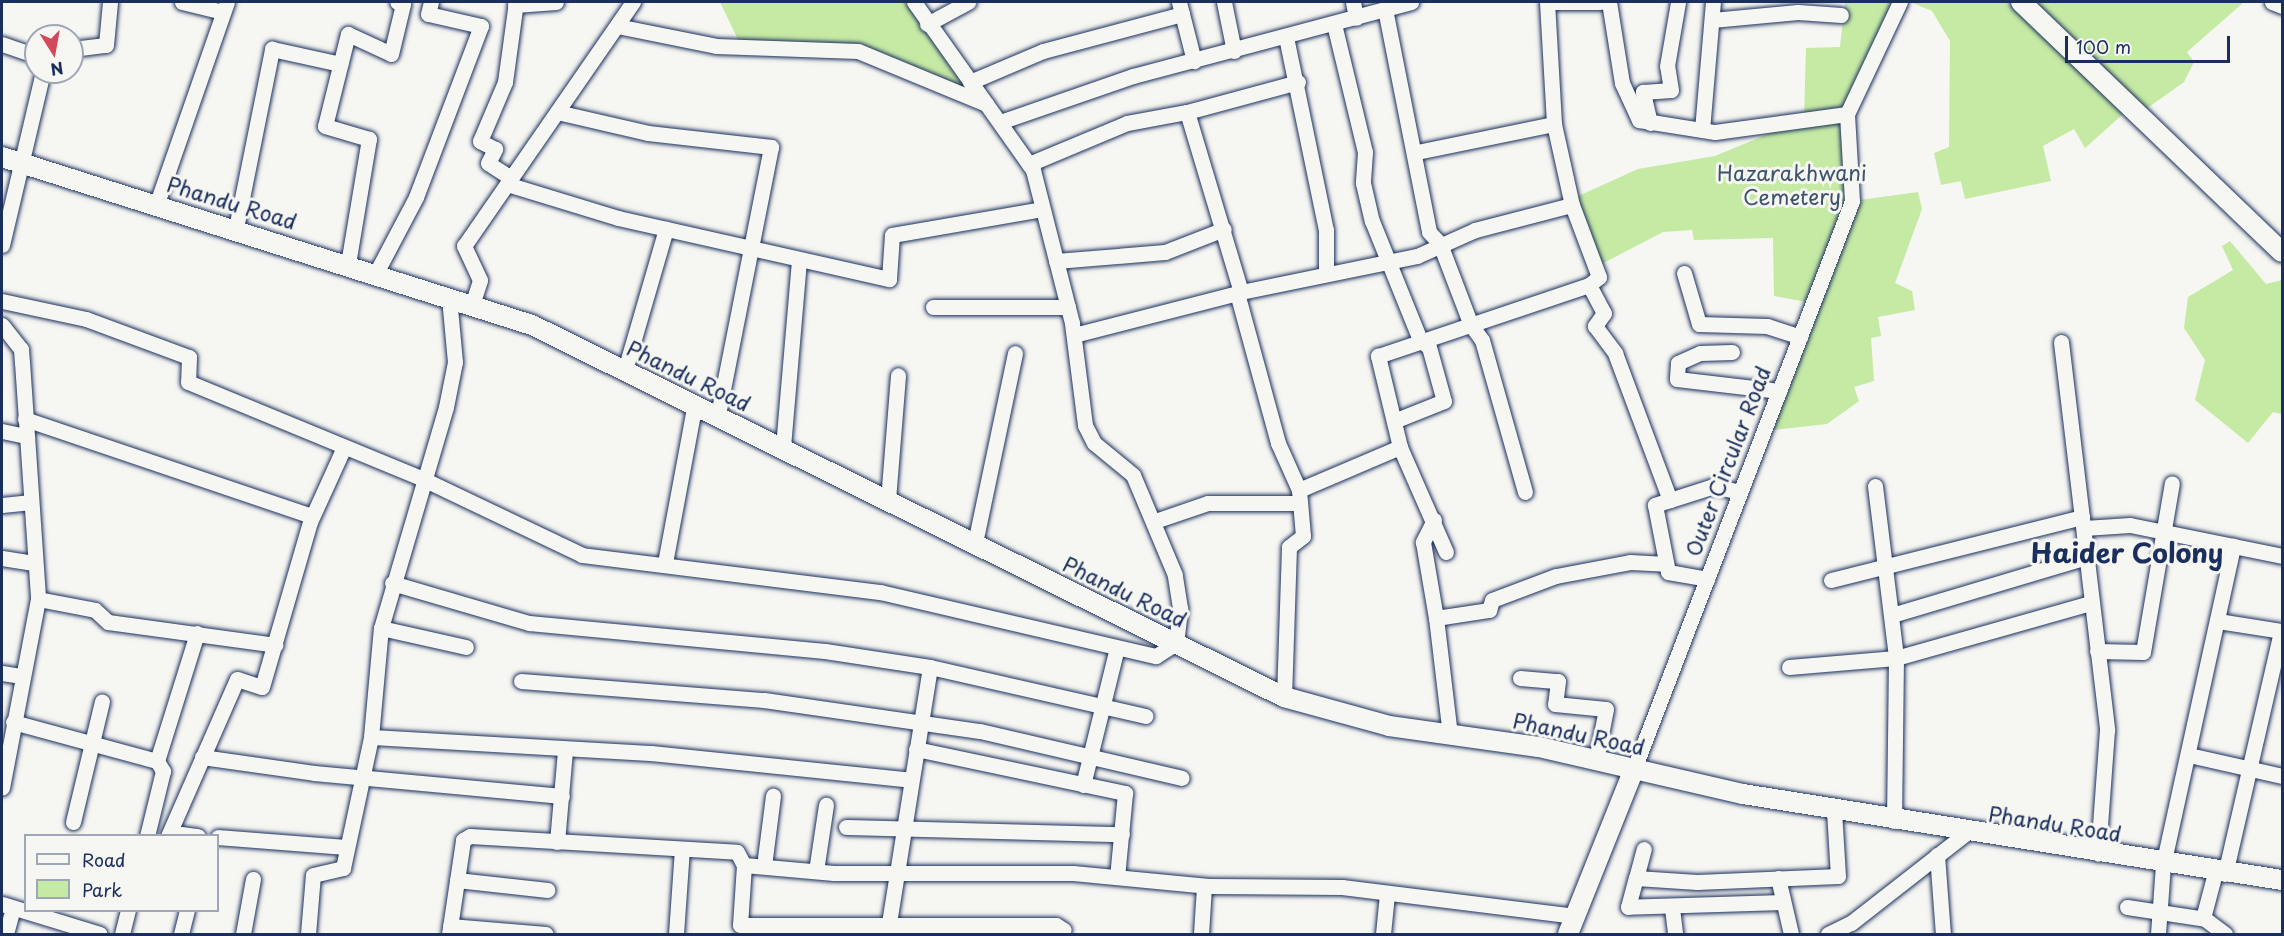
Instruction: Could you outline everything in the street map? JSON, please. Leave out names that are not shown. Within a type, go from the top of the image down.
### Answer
[{"type":"main road","points":[[2021,2],[2283,252]]},
{"type":"main road","name":"Phandu Road","points":[[2,157],[23,166],[157,203],[236,228],[532,326],[783,447],[1284,697],[1389,726],[1596,760],[1834,810],[2163,865],[2283,880]]},
{"type":"main road","name":"Outer Circular Road","points":[[1568,934],[1634,769]]},
{"type":"street","points":[[84,48],[106,45],[110,2]]},
{"type":"street","points":[[157,203],[225,7],[182,2]]},
{"type":"street","points":[[348,264],[369,140],[325,126],[348,34],[391,54],[403,4],[397,2]]},
{"type":"street","points":[[376,273],[416,197],[482,26],[428,14],[431,2]]},
{"type":"street","points":[[556,2],[515,3],[505,82],[480,141],[495,149],[488,164],[509,181],[666,229],[799,261],[888,279],[892,235],[1042,209]]},
{"type":"street","points":[[472,305],[480,280],[464,246],[633,2]]},
{"type":"street","points":[[2,301],[86,319],[189,357],[188,382],[423,479],[582,555],[665,562],[880,592],[1156,656],[1176,644],[1180,608],[1175,575],[1155,521],[1133,475],[1094,443],[1085,425],[1074,335],[1068,307],[1029,164],[927,24],[914,2]]},
{"type":"street","points":[[927,24],[968,2]]},
{"type":"street","points":[[1224,2],[1234,51]]},
{"type":"street","points":[[1353,2],[1356,18]]},
{"type":"street","points":[[1000,122],[1194,61],[1356,18],[1389,6],[1411,2]]},
{"type":"street","points":[[1446,552],[1434,520],[1400,447],[1378,356],[1589,285],[1599,277],[1572,205],[1554,124],[1551,2],[1600,2]]},
{"type":"street","points":[[1609,2],[1622,83],[1632,114],[1650,123],[1702,130],[1847,114]]},
{"type":"street","points":[[1650,123],[1643,92],[1671,90],[1667,66],[1678,2]]},
{"type":"street","points":[[1702,130],[1713,2]]},
{"type":"street","name":"Outer Circular Road","points":[[1634,769],[1852,201],[1847,114],[1900,2]]},
{"type":"street","points":[[2272,2],[2283,6]]},
{"type":"street","points":[[1389,6],[1430,232],[1440,244],[1471,326],[1482,340],[1525,492]]},
{"type":"street","points":[[970,82],[986,71],[1043,51],[1181,8],[1194,61]]},
{"type":"street","points":[[1712,20],[1798,12],[1841,15]]},
{"type":"street","points":[[1334,24],[1365,152],[1363,183],[1372,221],[1393,261],[1420,340],[1429,347],[1444,401],[1394,421]]},
{"type":"street","points":[[617,26],[716,46],[858,51],[986,104]]},
{"type":"street","points":[[1287,37],[1298,82],[1326,230],[1326,271]]},
{"type":"street","points":[[2,44],[24,52]]},
{"type":"street","points":[[236,228],[272,49],[340,64]]},
{"type":"street","points":[[1029,164],[1127,123],[1186,112],[1298,82]]},
{"type":"street","points":[[2,245],[23,166],[40,84]]},
{"type":"street","points":[[557,112],[648,133],[771,147],[753,250],[718,415]]},
{"type":"street","points":[[1186,112],[1224,229],[1278,443],[1300,496],[1303,536],[1289,547],[1284,697]]},
{"type":"street","points":[[1417,152],[1554,124]]},
{"type":"street","points":[[1074,335],[1326,271],[1393,261],[1440,244],[1572,205]]},
{"type":"street","points":[[624,370],[666,229]]},
{"type":"street","points":[[1056,261],[1165,252],[1224,229]]},
{"type":"street","points":[[783,447],[799,261]]},
{"type":"street","points":[[1684,273],[1699,324],[1767,326],[1800,337]]},
{"type":"street","points":[[1589,285],[1604,313],[1595,326],[1615,353],[1670,500]]},
{"type":"street","points":[[308,934],[313,876],[341,871],[370,737],[381,628],[455,362],[449,297]]},
{"type":"street","points":[[933,307],[1068,307]]},
{"type":"street","points":[[2,325],[21,349],[28,502],[38,599],[2,788]]},
{"type":"street","points":[[2061,342],[2108,730],[2098,854]]},
{"type":"street","points":[[1732,352],[1700,353],[1678,363],[1677,379],[1779,391]]},
{"type":"street","points":[[975,543],[1015,353]]},
{"type":"street","points":[[888,500],[898,375]]},
{"type":"street","points":[[665,562],[695,404]]},
{"type":"street","points":[[25,419],[312,516]]},
{"type":"street","points":[[2,431],[26,436]]},
{"type":"street","points":[[175,834],[202,757],[237,680],[262,687],[312,516],[344,447]]},
{"type":"street","points":[[1155,521],[1208,503],[1300,496],[1400,447]]},
{"type":"street","points":[[2097,651],[2144,652],[2172,483]]},
{"type":"street","points":[[1707,579],[1668,572],[1655,505],[1713,486],[1740,492]]},
{"type":"street","points":[[1875,486],[1887,569],[1896,658],[1894,820]]},
{"type":"street","points":[[2,504],[28,502]]},
{"type":"street","points":[[1434,520],[1424,542],[1450,735]]},
{"type":"street","points":[[1830,580],[1887,569],[2083,522],[2130,525],[2283,556]]},
{"type":"street","points":[[2158,934],[2157,910],[2163,865],[2189,755],[2233,546]]},
{"type":"street","points":[[1892,615],[2086,557]]},
{"type":"street","points":[[2,558],[34,563]]},
{"type":"street","points":[[1436,618],[1488,610],[1492,600],[1556,576],[1630,562],[1666,564]]},
{"type":"street","points":[[392,583],[529,623],[825,651],[930,668],[1146,716]]},
{"type":"street","points":[[38,599],[95,610],[108,622],[275,645]]},
{"type":"street","points":[[1789,667],[1896,658],[2091,603]]},
{"type":"street","points":[[2203,918],[2220,873],[2282,631],[2218,621]]},
{"type":"street","points":[[381,628],[466,647]]},
{"type":"street","points":[[157,761],[197,633]]},
{"type":"street","points":[[1083,785],[1117,648]]},
{"type":"street","points":[[876,932],[889,923],[930,668]]},
{"type":"street","points":[[2,673],[22,676]]},
{"type":"street","points":[[1520,678],[1558,681],[1555,704],[1606,709],[1596,760]]},
{"type":"street","points":[[520,681],[764,700],[920,725],[980,731],[1182,778]]},
{"type":"street","points":[[73,822],[102,701]]},
{"type":"street","points":[[13,722],[157,761],[163,771],[147,834]]},
{"type":"street","points":[[370,737],[747,760],[911,780]]},
{"type":"street","points":[[916,749],[1127,795],[1117,877]]},
{"type":"street","points":[[557,842],[565,750]]},
{"type":"street","points":[[2189,755],[2283,776]]},
{"type":"street","points":[[202,757],[361,777],[562,796]]},
{"type":"street","points":[[764,866],[773,796]]},
{"type":"street","points":[[816,871],[826,805]]},
{"type":"street","points":[[1636,878],[1838,876],[1834,810]]},
{"type":"street","points":[[846,827],[1122,834]]},
{"type":"street","points":[[1828,934],[1966,833]]},
{"type":"street","points":[[219,837],[345,847]]},
{"type":"street","points":[[546,934],[450,930],[465,837],[737,852],[744,865],[740,930],[876,932],[980,930],[1056,925],[1064,930]]},
{"type":"street","points":[[676,934],[682,849]]},
{"type":"street","points":[[1644,849],[1628,907],[1672,908],[1782,902]]},
{"type":"street","points":[[1937,855],[1943,934]]},
{"type":"street","points":[[744,865],[897,874],[1117,877],[1204,886],[1342,887],[1575,916]]},
{"type":"street","points":[[1778,878],[1791,934]]},
{"type":"street","points":[[243,934],[253,879]]},
{"type":"street","points":[[457,880],[547,890]]},
{"type":"street","points":[[1201,934],[1204,886]]},
{"type":"street","points":[[1383,934],[1387,894]]},
{"type":"street","points":[[6,934],[7,906],[24,911]]},
{"type":"street","points":[[2127,907],[2203,918],[2225,934]]},
{"type":"street","points":[[1672,908],[1675,934]]},
{"type":"street","points":[[27,912],[100,934]]},
{"type":"street","points":[[122,934],[128,912]]},
{"type":"street","points":[[181,934],[186,912]]},
{"type":"green space","points":[[720,2],[914,2],[986,104],[858,51],[742,48]]},
{"type":"green space","name":"Hazarakhwani Cemetery","points":[[1845,2],[1900,2],[1847,114],[1852,201],[1918,192],[1922,209],[1895,283],[1912,291],[1915,310],[1878,317],[1881,336],[1871,338],[1874,381],[1854,387],[1859,401],[1827,424],[1764,431],[1812,303],[1774,296],[1773,238],[1694,240],[1692,230],[1663,232],[1592,269],[1565,202],[1638,169],[1715,156],[1804,119],[1806,48],[1840,47]]},
{"type":"green space","points":[[1910,2],[2244,2],[2187,52],[2194,62],[2184,82],[2139,114],[2131,107],[2085,148],[2074,129],[2043,146],[2051,181],[1965,199],[1961,181],[1941,185],[1934,153],[1949,147],[1950,41],[1932,11]]},
{"type":"green space","points":[[2230,241],[2266,284],[2282,280],[2282,414],[2273,412],[2248,443],[2195,400],[2205,360],[2184,328],[2188,297],[2233,270],[2222,246]]},
{"type":"district","name":"Haider Colony","points":[[2127,552]]}]
